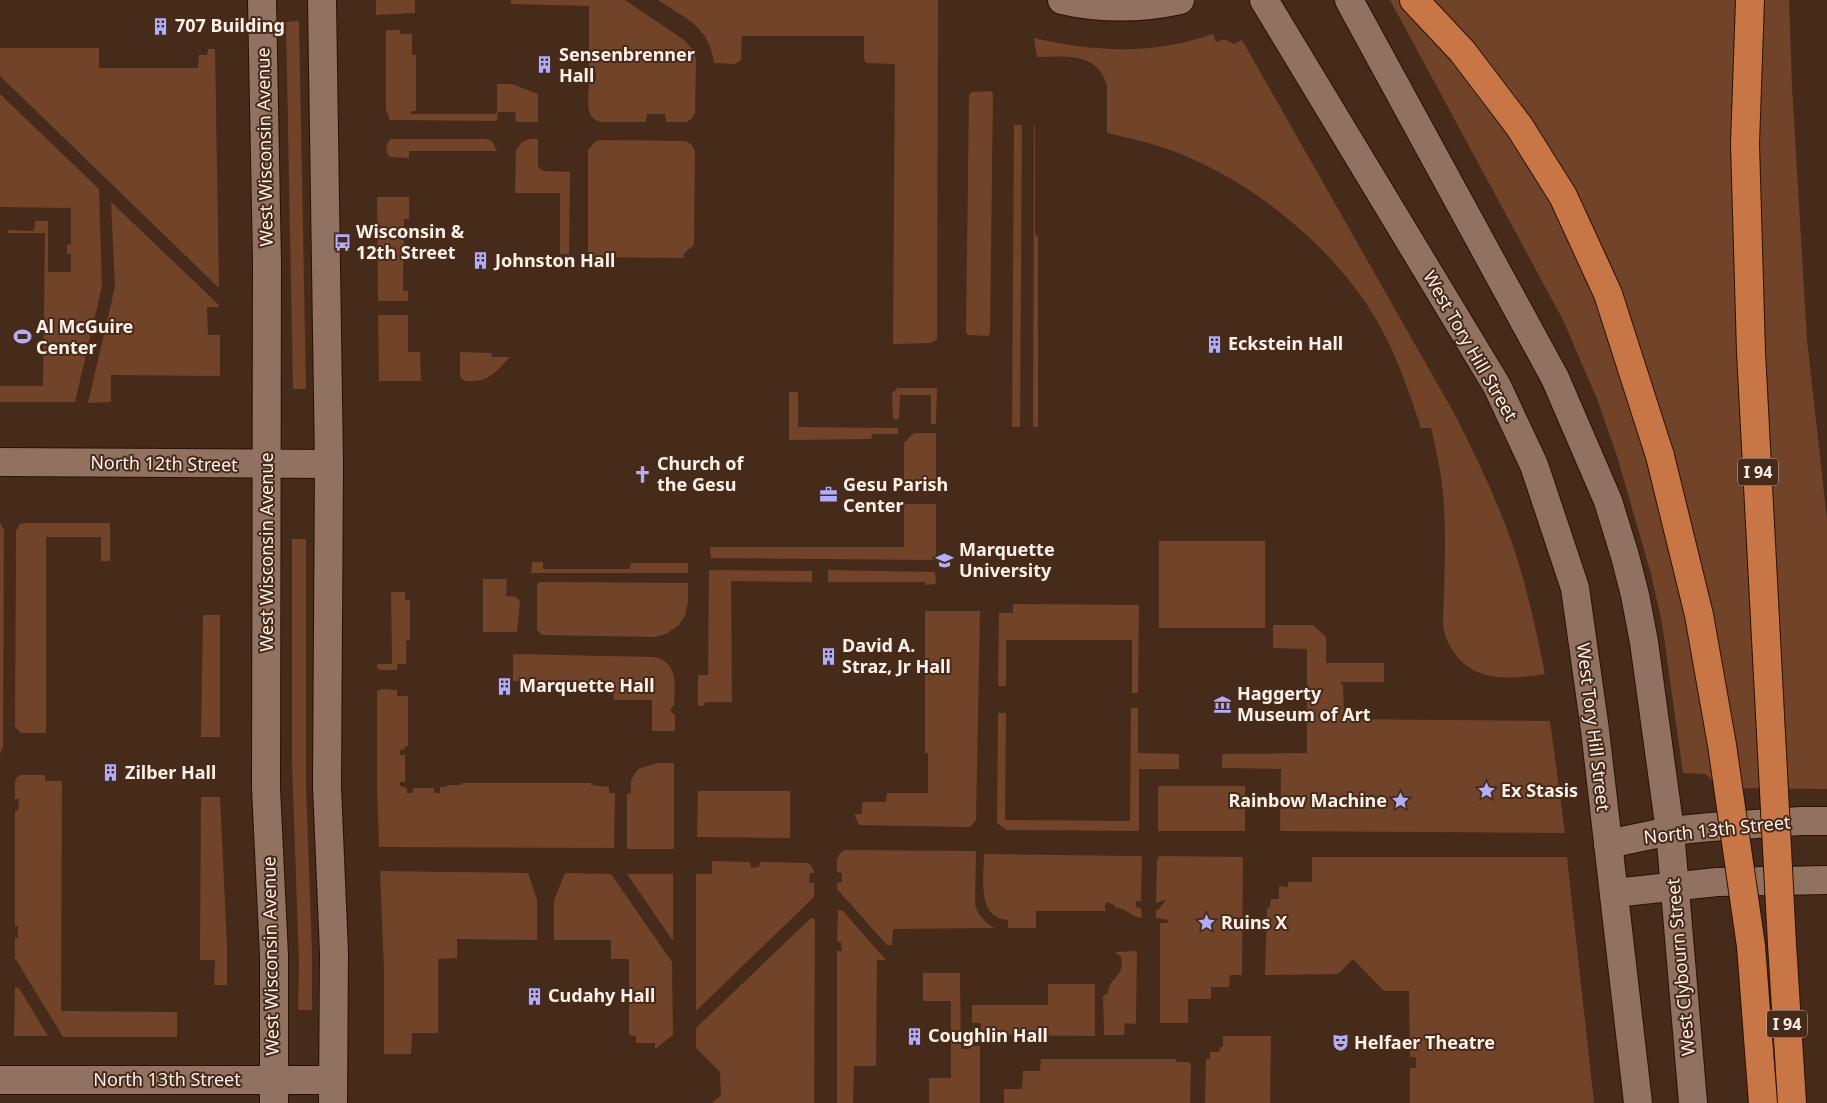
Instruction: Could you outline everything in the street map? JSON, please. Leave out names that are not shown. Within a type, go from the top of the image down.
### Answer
[{"type":"highway","points":[[1414,0],[1462,52],[1519,126],[1563,196],[1608,294],[1660,456],[1699,615],[1722,745],[1752,946],[1763,1103]]},
{"type":"highway","name":"I 94","points":[[1750,0],[1745,144],[1752,352],[1782,944],[1792,1103]]},
{"type":"street","name":"West Wisconsin Avenue","points":[[262,0],[267,262],[266,788],[274,956],[274,1092]]},
{"type":"street","points":[[322,0],[329,464],[327,786],[334,953],[333,1092]]},
{"type":"street","points":[[323,110],[335,0]]},
{"type":"street","points":[[1062,0],[1086,6],[1118,8],[1149,6],[1180,0]]},
{"type":"street","name":"West Tory Hill Street","points":[[1264,0],[1497,386],[1534,465],[1575,588],[1595,730],[1608,844]]},
{"type":"street","points":[[1349,0],[1555,378],[1608,501],[1629,572],[1642,633],[1670,831]]},
{"type":"street","name":"North 12th Street","points":[[0,462],[329,464]]},
{"type":"street","name":"North 13th Street","points":[[1608,844],[1670,831],[1792,821],[1827,821]]},
{"type":"street","name":"West Clybourn Street","points":[[1670,831],[1693,1103]]},
{"type":"street","points":[[1608,844],[1638,1103]]},
{"type":"street","points":[[1614,893],[1717,882],[1827,880]]},
{"type":"street","name":"North 13th Street","points":[[0,1080],[274,1092],[333,1092]]},
{"type":"shaded area","points":[[376,0],[415,0],[415,13],[376,15]]},
{"type":"shaded area","points":[[511,0],[625,0],[684,40],[693,50],[696,58],[695,113],[692,118],[687,122],[666,122],[665,114],[647,114],[646,122],[601,122],[595,120],[588,106],[589,81],[596,81],[596,73],[589,73],[589,6],[511,4]]},
{"type":"shaded area","points":[[658,0],[938,0],[937,339],[931,343],[893,344],[895,64],[866,63],[864,58],[864,36],[742,36],[741,60],[735,64],[714,63],[707,40],[695,25]]},
{"type":"shaded area","points":[[1390,0],[1789,0],[1792,86],[1807,340],[1827,519],[1827,789],[1721,788],[1705,774],[1683,773],[1662,623],[1651,574],[1617,456],[1597,399],[1563,320]]},
{"type":"shaded area","points":[[299,21],[306,389],[293,389],[286,22]]},
{"type":"shaded area","points":[[386,30],[400,30],[400,34],[412,34],[412,55],[416,55],[416,111],[411,111],[411,114],[496,114],[497,84],[512,84],[538,94],[538,122],[516,122],[515,112],[498,112],[497,121],[390,120],[386,110]]},
{"type":"shaded area","points":[[1213,34],[1216,42],[1224,39],[1234,44],[1242,40],[1454,413],[1485,477],[1512,543],[1527,592],[1545,674],[1508,678],[1484,674],[1473,670],[1464,663],[1449,644],[1443,625],[1445,542],[1443,493],[1431,428],[1421,428],[1404,378],[1382,330],[1364,301],[1343,273],[1319,246],[1291,222],[1262,199],[1232,179],[1170,150],[1107,133],[1107,86],[1096,67],[1088,61],[1079,58],[1037,57],[1034,38],[1079,46],[1124,49],[1168,45],[1191,41]]},
{"type":"shaded area","points":[[0,48],[99,48],[99,68],[198,68],[199,55],[207,55],[208,49],[215,49],[219,288],[0,76]]},
{"type":"shaded area","points":[[991,91],[993,94],[990,333],[988,336],[969,335],[966,333],[969,95],[972,92]]},
{"type":"shaded area","points":[[0,94],[99,189],[102,286],[75,402],[0,402],[0,386],[43,386],[45,233],[8,233],[8,230],[34,231],[35,221],[48,221],[48,272],[71,272],[71,254],[67,254],[67,245],[71,244],[71,208],[0,207]]},
{"type":"shaded area","points":[[1014,125],[1022,125],[1020,427],[1012,427]]},
{"type":"shaded area","points":[[1034,125],[1035,235],[1038,236],[1038,427],[1033,427]]},
{"type":"shaded area","points":[[391,139],[486,139],[492,141],[497,151],[409,151],[409,158],[390,157],[386,148]]},
{"type":"shaded area","points":[[538,139],[538,167],[543,171],[570,172],[569,254],[560,254],[560,193],[515,193],[516,150],[522,142]]},
{"type":"shaded area","points":[[596,141],[685,141],[691,144],[695,150],[694,245],[684,253],[684,258],[594,257],[588,254],[588,150]]},
{"type":"shaded area","points":[[377,197],[409,197],[409,219],[404,219],[403,291],[408,291],[408,301],[378,301]]},
{"type":"shaded area","points":[[111,202],[219,305],[219,307],[207,307],[208,335],[220,335],[220,376],[111,375],[111,402],[88,403],[115,287]]},
{"type":"shaded area","points":[[378,315],[408,315],[408,352],[420,352],[421,381],[379,381]]},
{"type":"shaded area","points":[[460,352],[491,353],[492,357],[510,357],[489,377],[466,381],[460,376]]},
{"type":"shaded area","points":[[898,388],[937,388],[936,424],[931,424],[931,395],[900,395],[899,419],[893,419],[892,393]]},
{"type":"shaded area","points":[[789,392],[797,392],[798,394],[798,427],[898,428],[898,434],[872,434],[871,439],[789,440]]},
{"type":"shaded area","points":[[914,433],[936,433],[936,480],[904,480],[904,443]]},
{"type":"shaded area","points":[[904,504],[936,504],[936,560],[711,558],[710,547],[904,547]]},
{"type":"shaded area","points":[[0,523],[4,530],[3,747],[0,754]]},
{"type":"shaded area","points":[[110,523],[110,561],[101,561],[101,537],[46,537],[46,733],[21,733],[15,725],[16,531],[20,524]]},
{"type":"shaded area","points":[[292,539],[306,539],[306,786],[312,952],[312,1010],[298,1010],[299,962],[292,764]]},
{"type":"shaded area","points":[[1159,541],[1265,541],[1265,628],[1159,628]]},
{"type":"shaded area","points":[[532,562],[543,562],[543,569],[630,569],[631,563],[688,563],[688,573],[531,573]]},
{"type":"shaded area","points":[[709,570],[812,571],[812,582],[731,581],[732,702],[705,702],[704,706],[698,706],[698,675],[708,675]]},
{"type":"shaded area","points":[[828,570],[935,572],[936,584],[925,585],[925,582],[828,582]]},
{"type":"shaded area","points":[[483,579],[507,579],[506,596],[516,597],[520,601],[517,632],[483,632]]},
{"type":"shaded area","points":[[539,582],[688,583],[688,602],[685,616],[679,625],[666,634],[654,637],[543,635],[537,630],[537,585]]},
{"type":"shaded area","points":[[391,592],[405,592],[405,600],[410,600],[410,640],[406,641],[406,664],[397,664],[397,670],[381,670],[377,668],[377,664],[392,664]]},
{"type":"shaded area","points":[[1013,604],[1139,605],[1138,693],[1132,693],[1132,640],[1006,640],[1006,686],[998,686],[999,613],[1013,613]]},
{"type":"shaded area","points":[[925,611],[980,611],[976,820],[970,827],[859,825],[854,814],[862,814],[862,802],[886,802],[887,793],[928,793],[928,753],[925,753]]},
{"type":"shaded area","points":[[203,615],[220,615],[220,737],[201,737]]},
{"type":"shaded area","points":[[1273,625],[1313,625],[1326,637],[1326,663],[1384,663],[1384,682],[1341,682],[1343,685],[1344,717],[1342,719],[1550,721],[1565,833],[1280,831],[1281,769],[1222,768],[1222,754],[1307,753],[1307,649],[1273,648]]},
{"type":"shaded area","points":[[513,654],[654,657],[662,660],[672,669],[674,676],[674,705],[671,708],[671,712],[675,715],[675,731],[652,731],[652,700],[614,700],[613,682],[513,681]]},
{"type":"shaded area","points":[[381,689],[397,690],[397,696],[408,696],[408,746],[400,750],[400,755],[405,755],[405,782],[400,782],[400,786],[407,788],[407,793],[413,793],[413,788],[434,788],[434,793],[440,793],[440,787],[461,785],[462,783],[591,783],[591,785],[609,787],[609,793],[615,793],[614,848],[379,847],[377,691]]},
{"type":"shaded area","points":[[1131,708],[1138,708],[1138,753],[1179,754],[1179,769],[1139,769],[1139,831],[1006,830],[997,823],[998,713],[1006,713],[1005,820],[1130,821]]},
{"type":"shaded area","points":[[657,763],[674,763],[674,849],[627,849],[627,794],[631,793],[631,780],[638,769]]},
{"type":"shaded area","points":[[21,775],[45,775],[45,781],[62,781],[61,1011],[177,1012],[177,1037],[63,1037],[15,958],[15,938],[18,938],[18,926],[15,926],[15,811],[18,810],[19,799],[15,799],[15,782],[17,777]]},
{"type":"shaded area","points":[[1158,786],[1245,786],[1245,831],[1158,831]]},
{"type":"shaded area","points":[[698,791],[790,791],[790,838],[697,837]]},
{"type":"shaded area","points":[[201,797],[220,797],[227,985],[214,985],[215,960],[200,960]]},
{"type":"shaded area","points":[[845,850],[976,851],[975,905],[983,919],[995,928],[893,929],[892,945],[887,945],[837,889],[837,883],[842,882],[842,873],[837,872],[837,859]]},
{"type":"shaded area","points":[[984,854],[1140,856],[1142,858],[1141,901],[1136,901],[1136,907],[1141,908],[1142,918],[1116,908],[1107,902],[1105,904],[1105,911],[1036,911],[1036,928],[1008,928],[1008,920],[998,917],[991,912],[986,904],[983,884]]},
{"type":"shaded area","points":[[1159,856],[1243,857],[1242,975],[1230,975],[1229,987],[1211,987],[1211,999],[1188,999],[1188,1023],[1160,1023],[1160,923],[1167,923],[1169,920],[1156,918],[1156,910],[1165,901],[1156,903],[1157,860]]},
{"type":"shaded area","points":[[1312,857],[1567,857],[1594,1103],[1410,1103],[1410,1068],[1416,1068],[1416,1057],[1410,1057],[1409,991],[1384,991],[1353,959],[1338,974],[1265,975],[1267,908],[1270,907],[1271,899],[1279,899],[1279,886],[1288,887],[1288,882],[1312,882]]},
{"type":"shaded area","points":[[712,861],[750,862],[751,868],[759,867],[760,862],[808,863],[814,872],[810,873],[809,883],[814,883],[814,897],[696,1011],[696,874],[712,874]]},
{"type":"shaded area","points":[[380,871],[528,873],[537,900],[537,940],[457,939],[457,958],[438,959],[438,1033],[412,1033],[411,1054],[384,1054],[384,971]]},
{"type":"shaded area","points":[[565,873],[611,874],[672,962],[673,1035],[655,1049],[655,1043],[636,1043],[636,1036],[629,1035],[629,959],[611,959],[611,940],[554,940],[554,900]]},
{"type":"shaded area","points":[[627,874],[673,874],[673,941]]},
{"type":"shaded area","points":[[838,910],[843,911],[886,960],[877,960],[876,1066],[854,1066],[853,1103],[837,1103],[837,951],[842,951],[841,942],[837,941]]},
{"type":"shaded area","points":[[811,918],[814,919],[815,923],[814,1103],[712,1103],[721,1095],[720,1072],[696,1048],[696,1028]]},
{"type":"shaded area","points":[[1137,951],[1136,1024],[1125,1023],[1124,1035],[1104,1035],[1103,996],[1108,993],[1109,987],[1119,973],[1122,964],[1121,957],[1115,952]]},
{"type":"shaded area","points":[[923,973],[960,973],[961,1047],[962,1049],[970,1049],[971,1046],[980,1046],[980,1103],[929,1103],[929,1078],[951,1078],[951,1001],[923,1001]]},
{"type":"shaded area","points":[[1048,984],[1095,984],[1095,1036],[981,1035],[981,1023],[972,1023],[972,1005],[1048,1005]]},
{"type":"shaded area","points":[[15,987],[19,988],[48,1036],[14,1036]]},
{"type":"shaded area","points":[[1223,1036],[1271,1036],[1270,1103],[1205,1103],[1206,1059],[1210,1059],[1210,1052],[1219,1052],[1220,1047],[1223,1047]]},
{"type":"shaded area","points":[[1041,1059],[1176,1059],[1176,1062],[1188,1062],[1191,1064],[1190,1103],[1004,1103],[1004,1089],[1022,1089],[1023,1071],[1040,1071]]},
{"type":"place","name":"707 Building","points":[[161,26]]},
{"type":"place","name":"Sensenbrenner Hall","points":[[545,65]]},
{"type":"place","name":"Wisconsin & 12th Street","points":[[342,242]]},
{"type":"place","name":"Johnston Hall","points":[[481,261]]},
{"type":"place","name":"Al McGuire Center","points":[[22,337]]},
{"type":"place","name":"Eckstein Hall","points":[[1214,344]]},
{"type":"place","name":"Church of the Gesu","points":[[643,474]]},
{"type":"place","name":"Gesu Parish Center","points":[[829,495]]},
{"type":"place","name":"Marquette University","points":[[945,560]]},
{"type":"place","name":"David A. Straz, Jr Hall","points":[[828,656]]},
{"type":"place","name":"Marquette Hall","points":[[505,686]]},
{"type":"place","name":"Haggerty Museum of Art","points":[[1223,704]]},
{"type":"place","name":"Zilber Hall","points":[[111,773]]},
{"type":"place","name":"Ex Stasis","points":[[1487,791]]},
{"type":"place","name":"Rainbow Machine","points":[[1401,801]]},
{"type":"place","name":"Ruins X","points":[[1207,923]]},
{"type":"place","name":"Cudahy Hall","points":[[534,996]]},
{"type":"place","name":"Coughlin Hall","points":[[914,1036]]},
{"type":"place","name":"Helfaer Theatre","points":[[1340,1043]]}]
